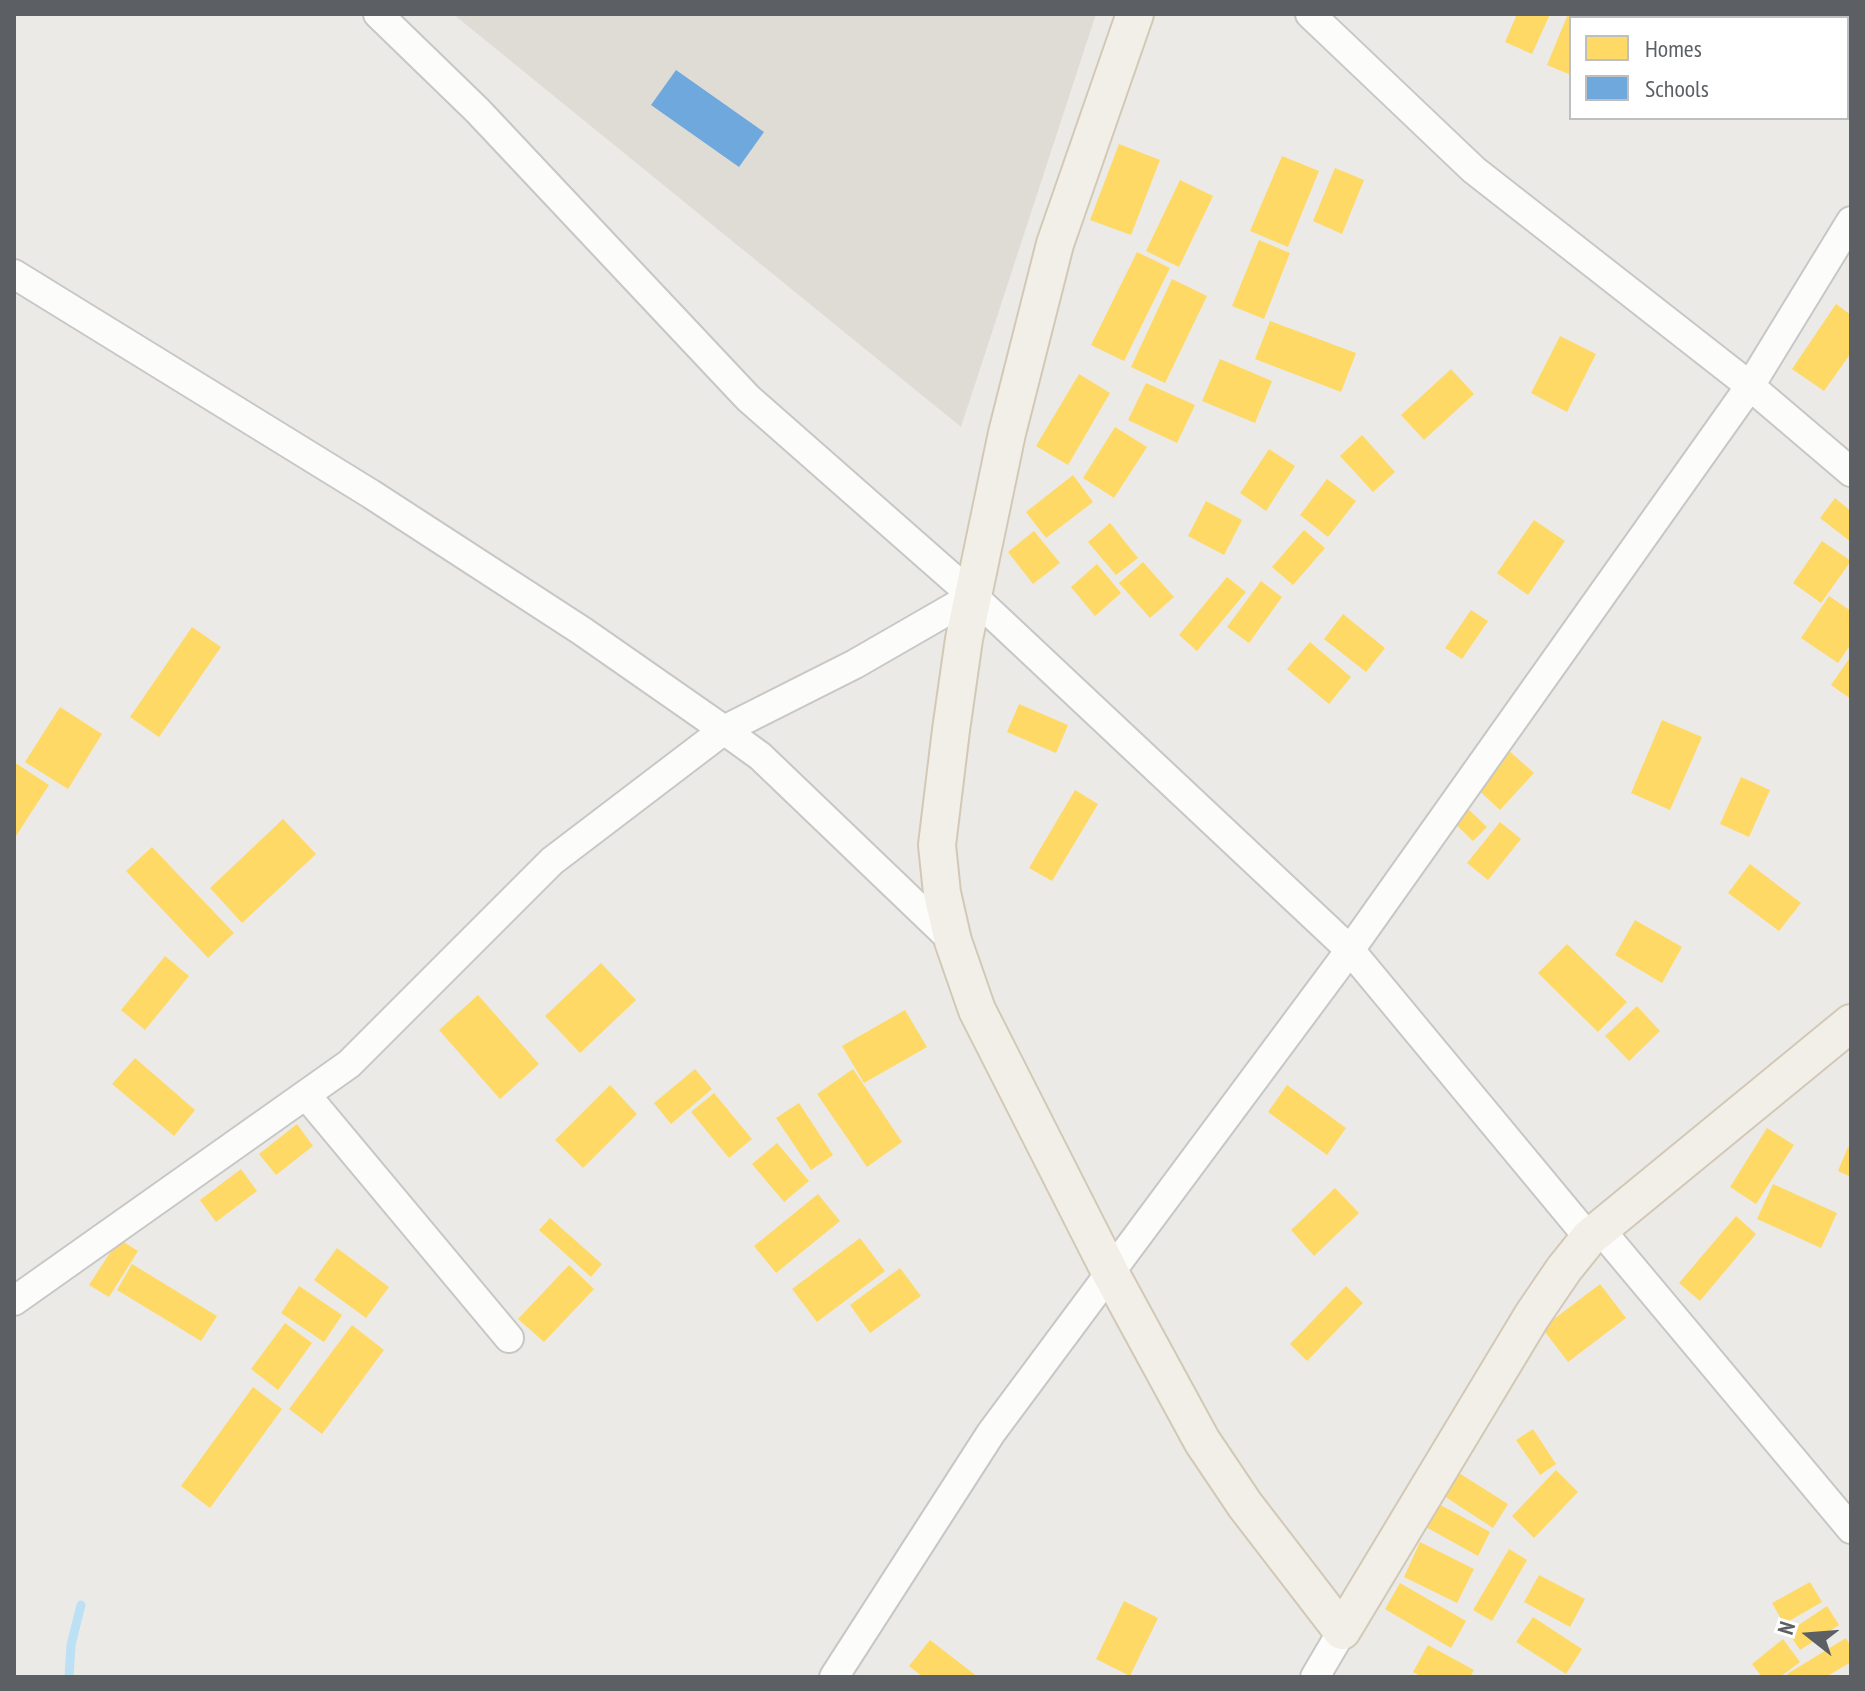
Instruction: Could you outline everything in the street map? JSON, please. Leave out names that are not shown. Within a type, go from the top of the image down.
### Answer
[{"type":"main road","points":[[1135,14],[1055,244],[1007,433],[958,685],[937,845],[942,893],[953,941],[977,1010],[1111,1274],[1202,1441],[1245,1505],[1342,1631],[1532,1316],[1564,1269],[1594,1233],[1851,1023]]},
{"type":"street","points":[[378,14],[478,111],[748,398],[973,596],[1350,950],[1851,1529]]},
{"type":"street","points":[[1310,14],[1474,170],[1750,386],[1851,472]]},
{"type":"street","points":[[834,1677],[991,1433],[1350,950],[1750,386],[1851,221]]},
{"type":"street","points":[[14,274],[371,494],[582,631],[724,730],[760,756],[953,941]]},
{"type":"street","points":[[14,1301],[349,1064],[552,861],[724,730],[855,664],[973,596]]},
{"type":"street","points":[[306,1095],[509,1338]]},
{"type":"street","points":[[1315,1677],[1342,1631]]},
{"type":"shaded area","points":[[453,14],[1096,14],[961,427]]},
{"type":"building: Homes","points":[[1517,14],[1550,14],[1532,54],[1505,42]]},
{"type":"building: Homes","points":[[1568,14],[1610,14],[1569,16],[1569,74],[1547,65]]},
{"type":"building: Homes","points":[[1119,144],[1160,160],[1131,235],[1090,220]]},
{"type":"building: Homes","points":[[1282,156],[1319,171],[1288,247],[1250,231]]},
{"type":"building: Homes","points":[[1335,168],[1364,180],[1342,234],[1313,221]]},
{"type":"building: Homes","points":[[1180,180],[1213,196],[1179,267],[1146,251]]},
{"type":"building: Homes","points":[[1259,240],[1290,253],[1264,319],[1232,306]]},
{"type":"building: Homes","points":[[1137,252],[1170,268],[1124,361],[1091,345]]},
{"type":"building: Homes","points":[[1172,279],[1207,296],[1165,383],[1131,367]]},
{"type":"building: Homes","points":[[1836,304],[1851,315],[1851,353],[1824,391],[1792,369]]},
{"type":"building: Homes","points":[[1270,321],[1356,353],[1341,392],[1255,359]]},
{"type":"building: Homes","points":[[1560,336],[1596,354],[1567,412],[1531,393]]},
{"type":"building: Homes","points":[[1220,359],[1272,381],[1255,423],[1202,401]]},
{"type":"building: Homes","points":[[1451,369],[1474,394],[1424,440],[1401,415]]},
{"type":"building: Homes","points":[[1079,374],[1110,393],[1068,465],[1036,446]]},
{"type":"building: Homes","points":[[1146,383],[1195,405],[1177,443],[1128,420]]},
{"type":"building: Homes","points":[[1115,427],[1147,447],[1114,498],[1083,478]]},
{"type":"building: Homes","points":[[1362,435],[1395,472],[1373,492],[1340,456]]},
{"type":"building: Homes","points":[[1269,449],[1295,466],[1266,511],[1240,493]]},
{"type":"building: Homes","points":[[1073,475],[1093,502],[1046,538],[1026,512]]},
{"type":"building: Homes","points":[[1327,479],[1356,501],[1328,537],[1300,515]]},
{"type":"building: Homes","points":[[1835,498],[1851,511],[1851,542],[1820,518]]},
{"type":"building: Homes","points":[[1206,501],[1242,520],[1224,555],[1188,536]]},
{"type":"building: Homes","points":[[1534,520],[1565,541],[1528,595],[1497,573]]},
{"type":"building: Homes","points":[[1110,523],[1138,558],[1116,575],[1088,542]]},
{"type":"building: Homes","points":[[1304,530],[1325,548],[1293,585],[1272,567]]},
{"type":"building: Homes","points":[[1034,531],[1060,563],[1033,584],[1008,552]]},
{"type":"building: Homes","points":[[1822,541],[1851,561],[1821,603],[1793,583]]},
{"type":"building: Homes","points":[[1143,562],[1174,597],[1150,618],[1119,583]]},
{"type":"building: Homes","points":[[1097,564],[1121,593],[1095,616],[1071,587]]},
{"type":"building: Homes","points":[[1227,577],[1246,592],[1197,651],[1179,635]]},
{"type":"building: Homes","points":[[1261,581],[1282,597],[1249,643],[1227,627]]},
{"type":"building: Homes","points":[[1829,596],[1851,611],[1851,644],[1838,663],[1801,638]]},
{"type":"building: Homes","points":[[1471,610],[1488,621],[1462,659],[1445,648]]},
{"type":"building: Homes","points":[[1343,614],[1385,648],[1366,672],[1324,639]]},
{"type":"building: Homes","points":[[192,627],[221,647],[159,737],[130,717]]},
{"type":"building: Homes","points":[[1310,642],[1351,677],[1329,704],[1287,669]]},
{"type":"building: Homes","points":[[1851,656],[1851,699],[1831,685]]},
{"type":"building: Homes","points":[[1019,704],[1068,725],[1056,753],[1007,732]]},
{"type":"building: Homes","points":[[60,707],[102,734],[68,789],[25,762]]},
{"type":"building: Homes","points":[[1662,720],[1702,737],[1670,810],[1631,793]]},
{"type":"building: Homes","points":[[1507,749],[1534,773],[1500,810],[1474,786]]},
{"type":"building: Homes","points":[[14,762],[49,785],[14,839]]},
{"type":"building: Homes","points":[[1741,777],[1770,790],[1749,837],[1720,824]]},
{"type":"building: Homes","points":[[1075,790],[1098,804],[1052,881],[1029,868]]},
{"type":"building: Homes","points":[[1461,802],[1487,827],[1473,841],[1447,816]]},
{"type":"building: Homes","points":[[283,819],[316,854],[242,923],[210,888]]},
{"type":"building: Homes","points":[[1500,822],[1521,839],[1488,880],[1467,863]]},
{"type":"building: Homes","points":[[152,847],[234,933],[208,958],[126,871]]},
{"type":"building: Homes","points":[[1750,864],[1801,903],[1779,931],[1728,893]]},
{"type":"building: Homes","points":[[1635,920],[1682,947],[1662,983],[1615,955]]},
{"type":"building: Homes","points":[[1567,944],[1627,1002],[1598,1032],[1538,973]]},
{"type":"building: Homes","points":[[165,956],[189,976],[145,1030],[121,1010]]},
{"type":"building: Homes","points":[[601,963],[636,1000],[580,1053],[545,1016]]},
{"type":"building: Homes","points":[[478,995],[539,1064],[500,1099],[439,1030]]},
{"type":"building: Homes","points":[[1637,1006],[1660,1031],[1629,1061],[1605,1036]]},
{"type":"building: Homes","points":[[905,1010],[927,1047],[864,1083],[842,1046]]},
{"type":"building: Homes","points":[[135,1058],[195,1110],[174,1136],[112,1084]]},
{"type":"building: Homes","points":[[695,1069],[712,1089],[671,1124],[654,1103]]},
{"type":"building: Homes","points":[[853,1069],[902,1142],[867,1167],[817,1094]]},
{"type":"building: Homes","points":[[610,1085],[637,1114],[583,1168],[555,1140]]},
{"type":"building: Homes","points":[[1287,1085],[1346,1128],[1327,1155],[1268,1112]]},
{"type":"building: Homes","points":[[714,1093],[752,1139],[729,1158],[691,1112]]},
{"type":"building: Homes","points":[[799,1103],[833,1155],[811,1170],[776,1118]]},
{"type":"building: Homes","points":[[297,1124],[313,1146],[276,1175],[259,1154]]},
{"type":"building: Homes","points":[[1767,1128],[1794,1145],[1756,1204],[1730,1187]]},
{"type":"building: Homes","points":[[777,1143],[809,1181],[784,1202],[752,1164]]},
{"type":"building: Homes","points":[[1848,1147],[1851,1149],[1851,1177],[1838,1171]]},
{"type":"building: Homes","points":[[241,1169],[257,1191],[216,1222],[200,1200]]},
{"type":"building: Homes","points":[[1773,1184],[1837,1213],[1821,1248],[1757,1219]]},
{"type":"building: Homes","points":[[1335,1188],[1359,1213],[1314,1256],[1291,1230]]},
{"type":"building: Homes","points":[[818,1194],[840,1221],[776,1273],[754,1246]]},
{"type":"building: Homes","points":[[1736,1216],[1756,1234],[1700,1301],[1679,1283]]},
{"type":"building: Homes","points":[[550,1218],[602,1264],[591,1277],[539,1230]]},
{"type":"building: Homes","points":[[860,1238],[885,1271],[817,1322],[792,1289]]},
{"type":"building: Homes","points":[[119,1239],[138,1251],[109,1297],[89,1285]]},
{"type":"building: Homes","points":[[337,1248],[389,1287],[366,1318],[314,1280]]},
{"type":"building: Homes","points":[[132,1264],[217,1316],[201,1341],[117,1290]]},
{"type":"building: Homes","points":[[569,1265],[594,1289],[544,1342],[518,1319]]},
{"type":"building: Homes","points":[[900,1268],[921,1296],[870,1333],[850,1305]]},
{"type":"building: Homes","points":[[1600,1284],[1626,1318],[1568,1362],[1542,1328]]},
{"type":"building: Homes","points":[[299,1286],[342,1315],[324,1342],[281,1313]]},
{"type":"building: Homes","points":[[1346,1286],[1363,1303],[1307,1361],[1290,1344]]},
{"type":"building: Homes","points":[[285,1323],[312,1343],[278,1390],[251,1369]]},
{"type":"building: Homes","points":[[352,1325],[384,1350],[322,1434],[289,1409]]},
{"type":"building: Homes","points":[[253,1387],[282,1409],[210,1508],[181,1486]]},
{"type":"building: Homes","points":[[1533,1429],[1556,1464],[1540,1475],[1516,1440]]},
{"type":"building: Homes","points":[[1556,1470],[1578,1492],[1534,1538],[1512,1516]]},
{"type":"building: Homes","points":[[1459,1473],[1508,1504],[1493,1528],[1444,1496]]},
{"type":"building: Homes","points":[[1437,1503],[1490,1532],[1478,1556],[1424,1526]]},
{"type":"building: Homes","points":[[1420,1542],[1474,1569],[1457,1603],[1404,1577]]},
{"type":"building: Homes","points":[[1509,1549],[1527,1560],[1492,1621],[1473,1610]]},
{"type":"building: Homes","points":[[1539,1575],[1585,1599],[1570,1627],[1524,1602]]},
{"type":"building: Homes","points":[[1810,1582],[1822,1602],[1784,1624],[1772,1603]]},
{"type":"building: Homes","points":[[1400,1583],[1466,1621],[1451,1648],[1385,1609]]},
{"type":"building: Homes","points":[[1124,1601],[1158,1618],[1130,1676],[1096,1659]]},
{"type":"building: Homes","points":[[1827,1606],[1839,1625],[1800,1650],[1788,1632]]},
{"type":"building: Homes","points":[[1533,1617],[1582,1649],[1566,1674],[1516,1642]]},
{"type":"building: Homes","points":[[1846,1638],[1851,1647],[1851,1662],[1826,1677],[1789,1677],[1787,1674]]},
{"type":"building: Homes","points":[[1783,1639],[1800,1662],[1780,1677],[1762,1677],[1752,1664]]},
{"type":"building: Homes","points":[[930,1640],[978,1677],[923,1677],[909,1666]]},
{"type":"building: Homes","points":[[1428,1645],[1474,1670],[1470,1677],[1422,1677],[1413,1672]]},
{"type":"building: Schools","points":[[676,70],[764,132],[739,167],[651,105]]},
{"type":"waterway","points":[[69,1677],[71,1645],[81,1605]]}]
